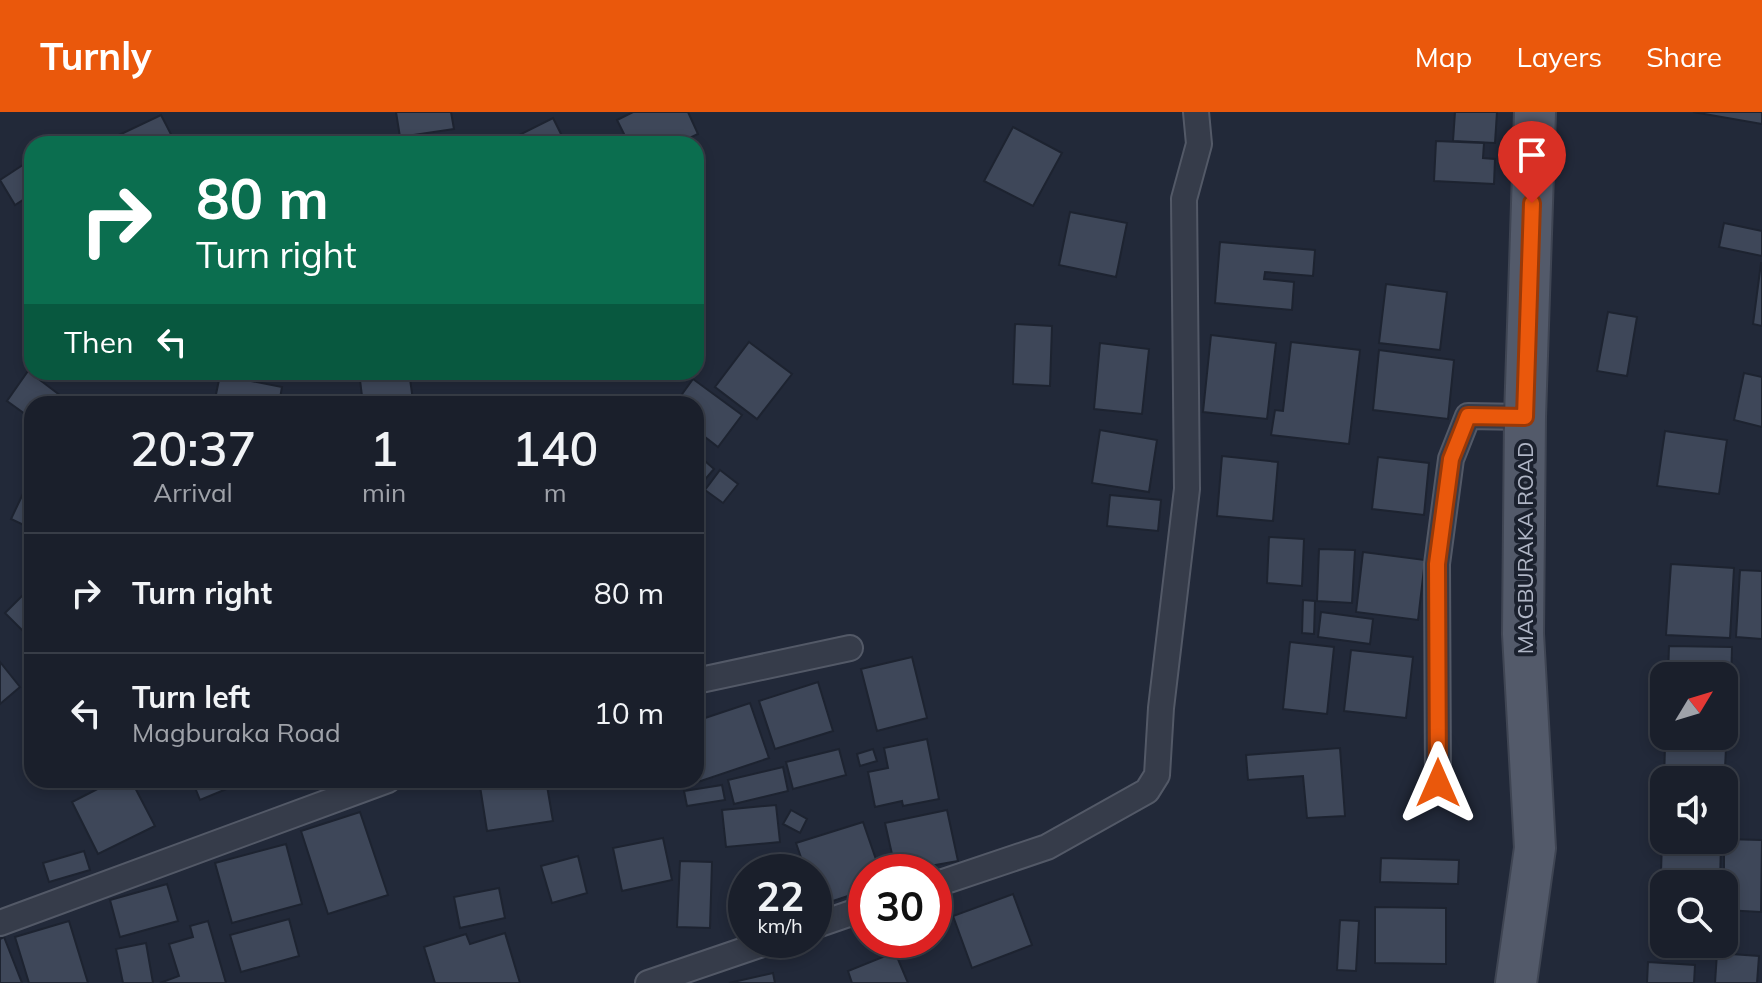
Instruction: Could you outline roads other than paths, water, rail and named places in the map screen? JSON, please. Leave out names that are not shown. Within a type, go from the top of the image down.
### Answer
[{"type":"main road","name":"MAGBURAKA ROAD","points":[[1516,983],[1535,848],[1523,634],[1525,417],[1535,112]]},
{"type":"street","points":[[952,879],[1047,847],[1147,791],[1157,775],[1161,708],[1187,489],[1184,199],[1199,144],[1196,112]]},
{"type":"street","points":[[1438,783],[1437,564],[1451,459],[1468,416],[1525,417]]},
{"type":"street","points":[[704,679],[850,648]]},
{"type":"street","points":[[0,923],[366,788]]},
{"type":"street","points":[[648,983],[728,956]]}]
